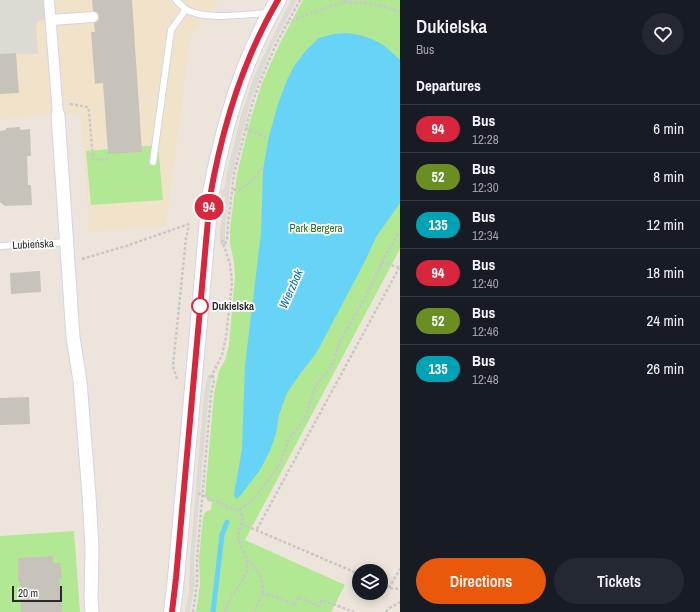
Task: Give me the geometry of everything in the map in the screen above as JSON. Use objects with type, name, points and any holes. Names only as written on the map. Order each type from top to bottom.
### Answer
[{"type":"street","points":[[49,0],[73,337],[80,381],[88,488],[92,548],[92,612]]},
{"type":"street","points":[[172,612],[210,197],[218,156],[239,84],[250,55],[274,6]]},
{"type":"street","points":[[51,20],[94,17]]},
{"type":"lane","points":[[176,0],[186,9],[206,15],[219,16],[274,6]]},
{"type":"lane","points":[[153,162],[171,30],[186,9]]},
{"type":"lane","name":"Lubieńska","points":[[0,246],[67,242]]},
{"type":"path","points":[[225,244],[228,239],[230,201],[233,190],[234,174],[245,128],[260,82],[276,44],[300,0]]},
{"type":"path","points":[[287,23],[349,0]]},
{"type":"path","points":[[344,2],[361,2],[380,5],[400,12]]},
{"type":"path","points":[[57,102],[88,107],[93,160],[108,159]]},
{"type":"path","points":[[245,128],[268,138]]},
{"type":"path","points":[[233,190],[242,188],[253,179],[264,166]]},
{"type":"path","points":[[68,261],[88,259],[185,226]]},
{"type":"path","points":[[197,493],[235,510],[239,510],[253,500],[280,464],[289,438],[306,415],[316,385],[332,366],[340,341],[366,296],[392,243],[400,231]]},
{"type":"path","points":[[193,612],[197,584],[197,559],[211,394],[214,380],[212,375],[222,355],[225,343],[232,284],[230,264],[225,244],[222,239]]},
{"type":"path","points":[[257,529],[400,268],[382,262]]},
{"type":"path","points":[[239,510],[242,517],[242,524],[238,539],[247,559],[254,566],[259,575],[262,584],[262,593],[253,612]]},
{"type":"path","points":[[242,524],[257,529],[352,571]]},
{"type":"path","points":[[225,612],[229,601],[247,571],[247,559]]},
{"type":"path","points":[[400,569],[389,588],[400,589]]},
{"type":"path","points":[[262,593],[279,598],[294,605],[298,597],[319,606],[322,600],[354,612]]},
{"type":"path","points":[[386,612],[388,609],[400,602]]},
{"type":"shaded area","points":[[0,0],[219,0],[190,38],[166,226],[89,232],[81,113],[0,119]]},
{"type":"shaded area","points":[[0,0],[43,0],[45,20],[39,21],[36,25],[38,54],[0,54]]},
{"type":"shaded area","points":[[291,0],[297,0],[274,43],[251,100],[231,180],[225,228],[225,244],[220,245],[220,228],[225,197],[221,195],[221,191],[225,187],[227,172],[240,119],[253,79]]},
{"type":"shaded area","points":[[208,374],[212,375],[194,559],[195,584],[190,612],[185,612],[189,592],[190,558],[204,393]]},
{"type":"green space","name":"Park Bergera","points":[[303,0],[400,0],[400,249],[245,540],[345,585],[331,612],[196,612],[200,584],[199,559],[203,517],[205,512],[211,510],[212,502],[208,501],[205,496],[214,394],[219,371],[225,360],[229,345],[235,276],[230,244],[230,229],[237,174],[250,121],[262,83],[279,45]]},
{"type":"green space","points":[[158,145],[163,200],[91,205],[86,151]]},
{"type":"green space","points":[[74,531],[80,612],[0,612],[0,536]]},
{"type":"water","points":[[346,33],[363,36],[378,42],[390,50],[400,60],[400,203],[376,237],[317,352],[287,393],[279,415],[276,434],[269,453],[260,470],[236,499],[234,494],[242,449],[245,365],[261,233],[263,170],[269,136],[278,104],[294,66],[307,49],[319,38],[334,34]]},
{"type":"building","points":[[92,0],[132,0],[142,152],[108,154],[103,83],[95,84],[91,32],[95,32],[94,23],[99,20],[99,17],[98,13],[93,11]]},
{"type":"building","points":[[16,53],[19,93],[0,94],[0,54]]},
{"type":"building","points":[[20,127],[20,130],[30,129],[31,156],[27,156],[28,185],[31,185],[32,205],[5,206],[0,202],[0,131],[6,130],[6,128]]},
{"type":"building","points":[[40,271],[41,292],[11,294],[10,273]]},
{"type":"building","points":[[29,397],[30,424],[0,425],[0,398]]},
{"type":"building","points":[[53,556],[53,563],[60,563],[62,578],[59,579],[62,612],[21,612],[20,582],[18,582],[18,558]]},
{"type":"waterway","name":"Wierzbak","points":[[213,612],[222,535],[227,522]]},
{"type":"bus line","name":"94","points":[[172,612],[210,197],[228,117],[239,84],[250,55],[270,13],[278,0]]},
{"type":"place","name":"Dukielska","points":[[200,306]]}]
